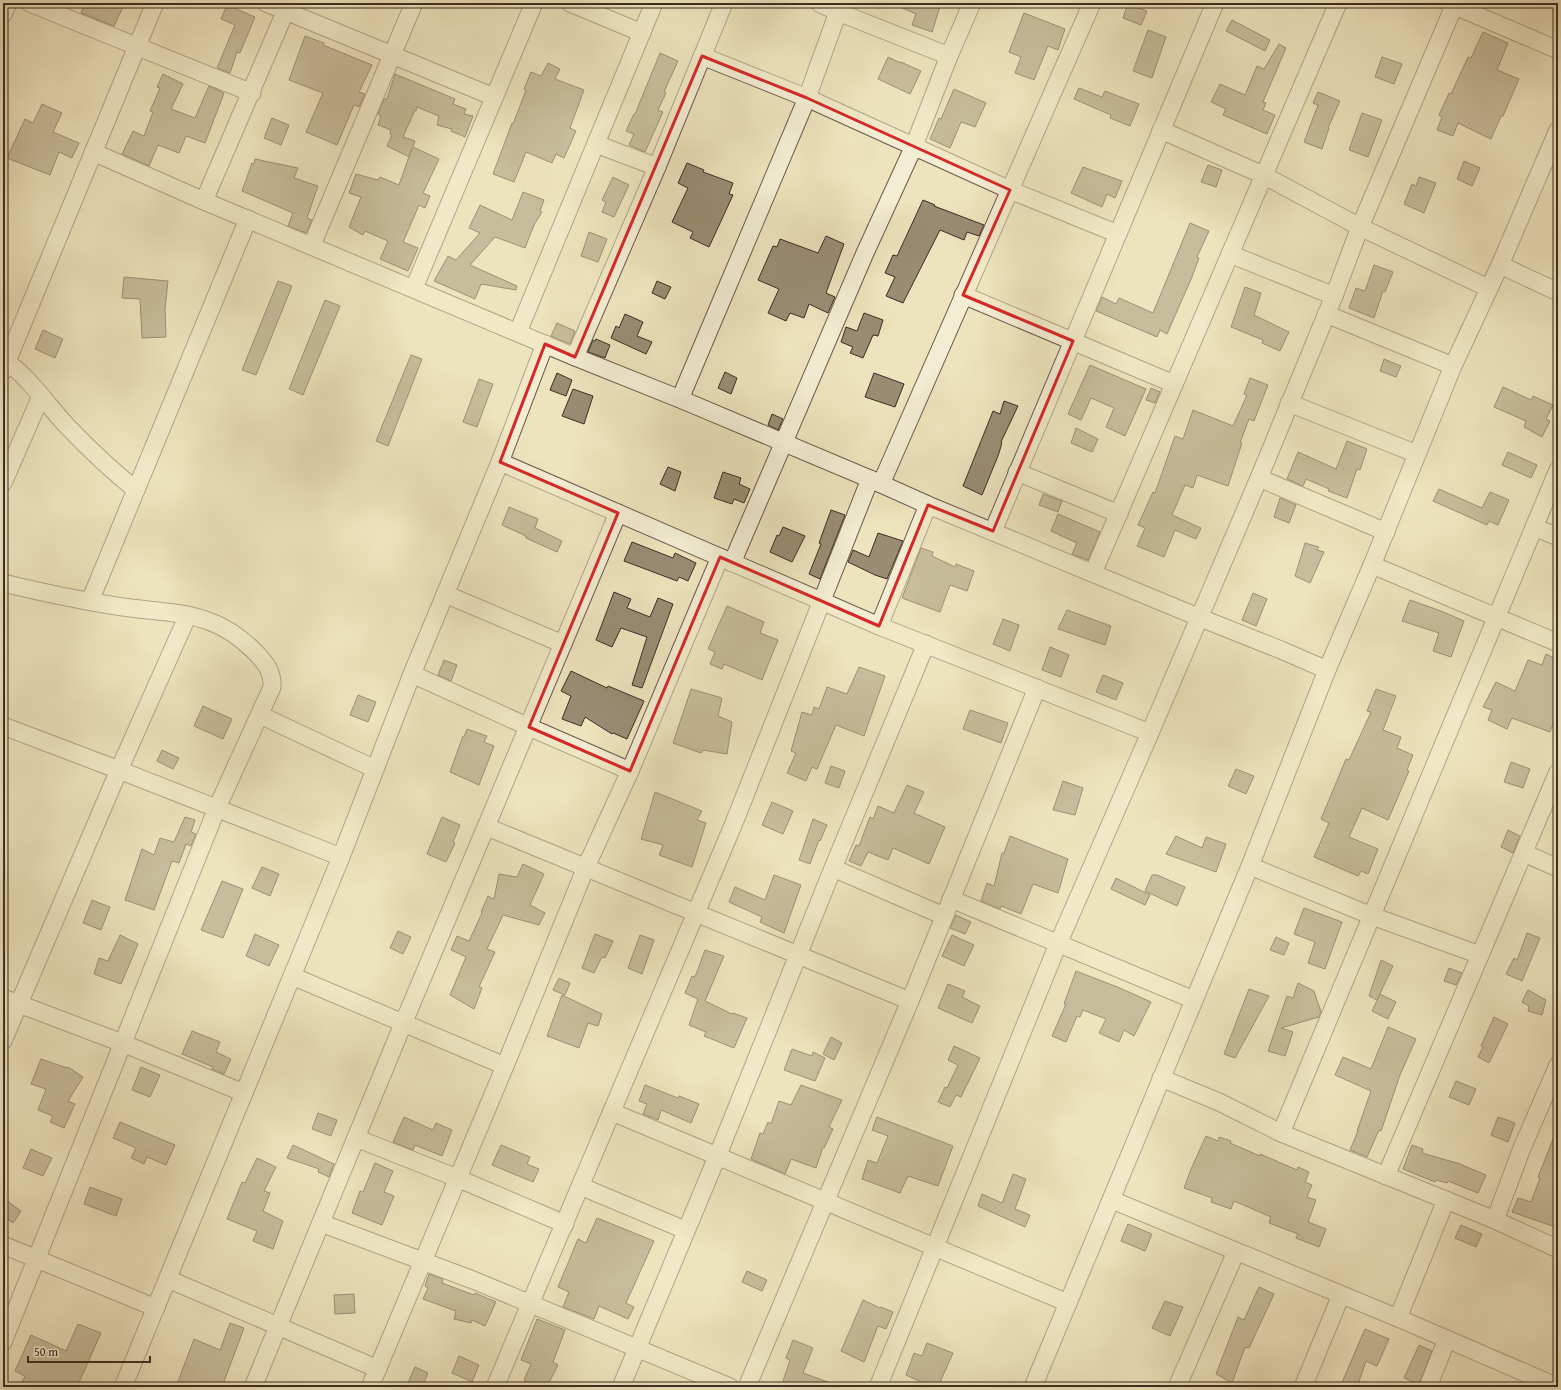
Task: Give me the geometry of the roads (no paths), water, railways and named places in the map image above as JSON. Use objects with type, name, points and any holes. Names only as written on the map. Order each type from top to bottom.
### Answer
[{"type":"street","points":[[3,14],[8,3]]},
{"type":"street","points":[[30,3],[252,93]]},
{"type":"street","points":[[136,490],[111,470],[89,449],[41,396],[4,364],[155,3]]},
{"type":"street","points":[[266,3],[288,7],[392,55],[494,97]]},
{"type":"street","points":[[312,245],[414,3]]},
{"type":"street","points":[[414,288],[534,3]]},
{"type":"street","points":[[570,3],[642,33]]},
{"type":"street","points":[[518,332],[654,3]]},
{"type":"street","points":[[575,357],[657,167],[724,3]]},
{"type":"street","points":[[819,3],[839,8],[949,56]]},
{"type":"street","points":[[370,1387],[505,1066],[586,867],[726,560],[784,443],[865,253],[914,146],[949,56],[972,3]]},
{"type":"street","points":[[496,1387],[695,912],[734,823],[823,601],[876,481],[963,295],[1092,3]]},
{"type":"street","points":[[993,531],[1215,3]]},
{"type":"street","points":[[1093,573],[1338,3]]},
{"type":"street","points":[[878,1387],[1058,944],[1150,732],[1334,296],[1360,227],[1451,4],[1558,50]]},
{"type":"street","points":[[204,201],[288,7]]},
{"type":"street","points":[[680,399],[807,98],[839,8]]},
{"type":"street","points":[[702,56],[807,98],[1010,190],[1118,234]]},
{"type":"street","points":[[1161,130],[1264,175],[1360,227],[1488,288]]},
{"type":"street","points":[[1033,1387],[1250,866],[1327,670],[1386,532],[1453,366],[1500,265],[1558,130]]},
{"type":"street","points":[[596,144],[657,167]]},
{"type":"street","points":[[93,152],[204,201],[312,245],[575,357],[680,399],[876,481],[928,505],[1327,670]]},
{"type":"street","points":[[90,601],[248,219]]},
{"type":"street","points":[[1230,254],[1334,296]]},
{"type":"street","points":[[1500,265],[1558,292]]},
{"type":"street","points":[[963,295],[1174,384]]},
{"type":"street","points":[[1326,314],[1453,366]]},
{"type":"street","points":[[123,1387],[341,857],[412,674],[500,462],[545,344]]},
{"type":"street","points":[[3,483],[41,396]]},
{"type":"street","points":[[1289,403],[1417,454]]},
{"type":"street","points":[[500,462],[879,626],[1150,732]]},
{"type":"street","points":[[1017,472],[1119,514]]},
{"type":"street","points":[[1281,1133],[1496,616],[1557,476]]},
{"type":"street","points":[[1258,478],[1386,532]]},
{"type":"street","points":[[879,626],[928,505]]},
{"type":"street","points":[[253,1387],[403,1024],[618,513]]},
{"type":"street","points":[[1534,528],[1558,537]]},
{"type":"street","points":[[1372,565],[1558,643]]},
{"type":"street","points":[[3,583],[48,594],[116,606],[188,615],[218,624],[242,639],[266,663],[273,680],[272,687],[260,715],[217,808],[3,1342]]},
{"type":"street","points":[[445,594],[563,644]]},
{"type":"street","points":[[3,1041],[119,770],[188,615]]},
{"type":"street","points":[[621,1387],[685,1230],[717,1157],[833,868],[926,644]]},
{"type":"street","points":[[412,674],[528,727],[630,771]]},
{"type":"street","points":[[747,1387],[910,1001],[1037,688]]},
{"type":"street","points":[[260,715],[375,770]]},
{"type":"street","points":[[4,730],[119,770],[341,857]]},
{"type":"street","points":[[1386,1176],[1558,772]]},
{"type":"street","points":[[487,827],[910,1001]]},
{"type":"street","points":[[1524,853],[1558,868]]},
{"type":"street","points":[[1250,866],[1372,916],[1480,955]]},
{"type":"street","points":[[833,868],[944,916]]},
{"type":"street","points":[[951,900],[1194,1000]]},
{"type":"street","points":[[292,976],[505,1066]]},
{"type":"street","points":[[3,998],[122,1043],[244,1093]]},
{"type":"street","points":[[1495,1220],[1522,1148],[1558,1065]]},
{"type":"street","points":[[1161,1078],[1219,1102],[1281,1133],[1495,1220],[1558,1249]]},
{"type":"street","points":[[612,1112],[1068,1303]]},
{"type":"street","points":[[356,1138],[457,1178],[565,1224]]},
{"type":"street","points":[[580,1186],[685,1230]]},
{"type":"street","points":[[1112,1200],[1448,1339],[1554,1386]]},
{"type":"street","points":[[1398,1318],[1446,1200]]},
{"type":"street","points":[[321,1223],[423,1261],[531,1304],[730,1387]]},
{"type":"street","points":[[3,1245],[156,1308]]},
{"type":"street","points":[[1177,1387],[1236,1252]]},
{"type":"street","points":[[168,1279],[378,1369]]},
{"type":"street","points":[[1303,1387],[1341,1295]]},
{"type":"street","points":[[1428,1387],[1448,1339]]}]
